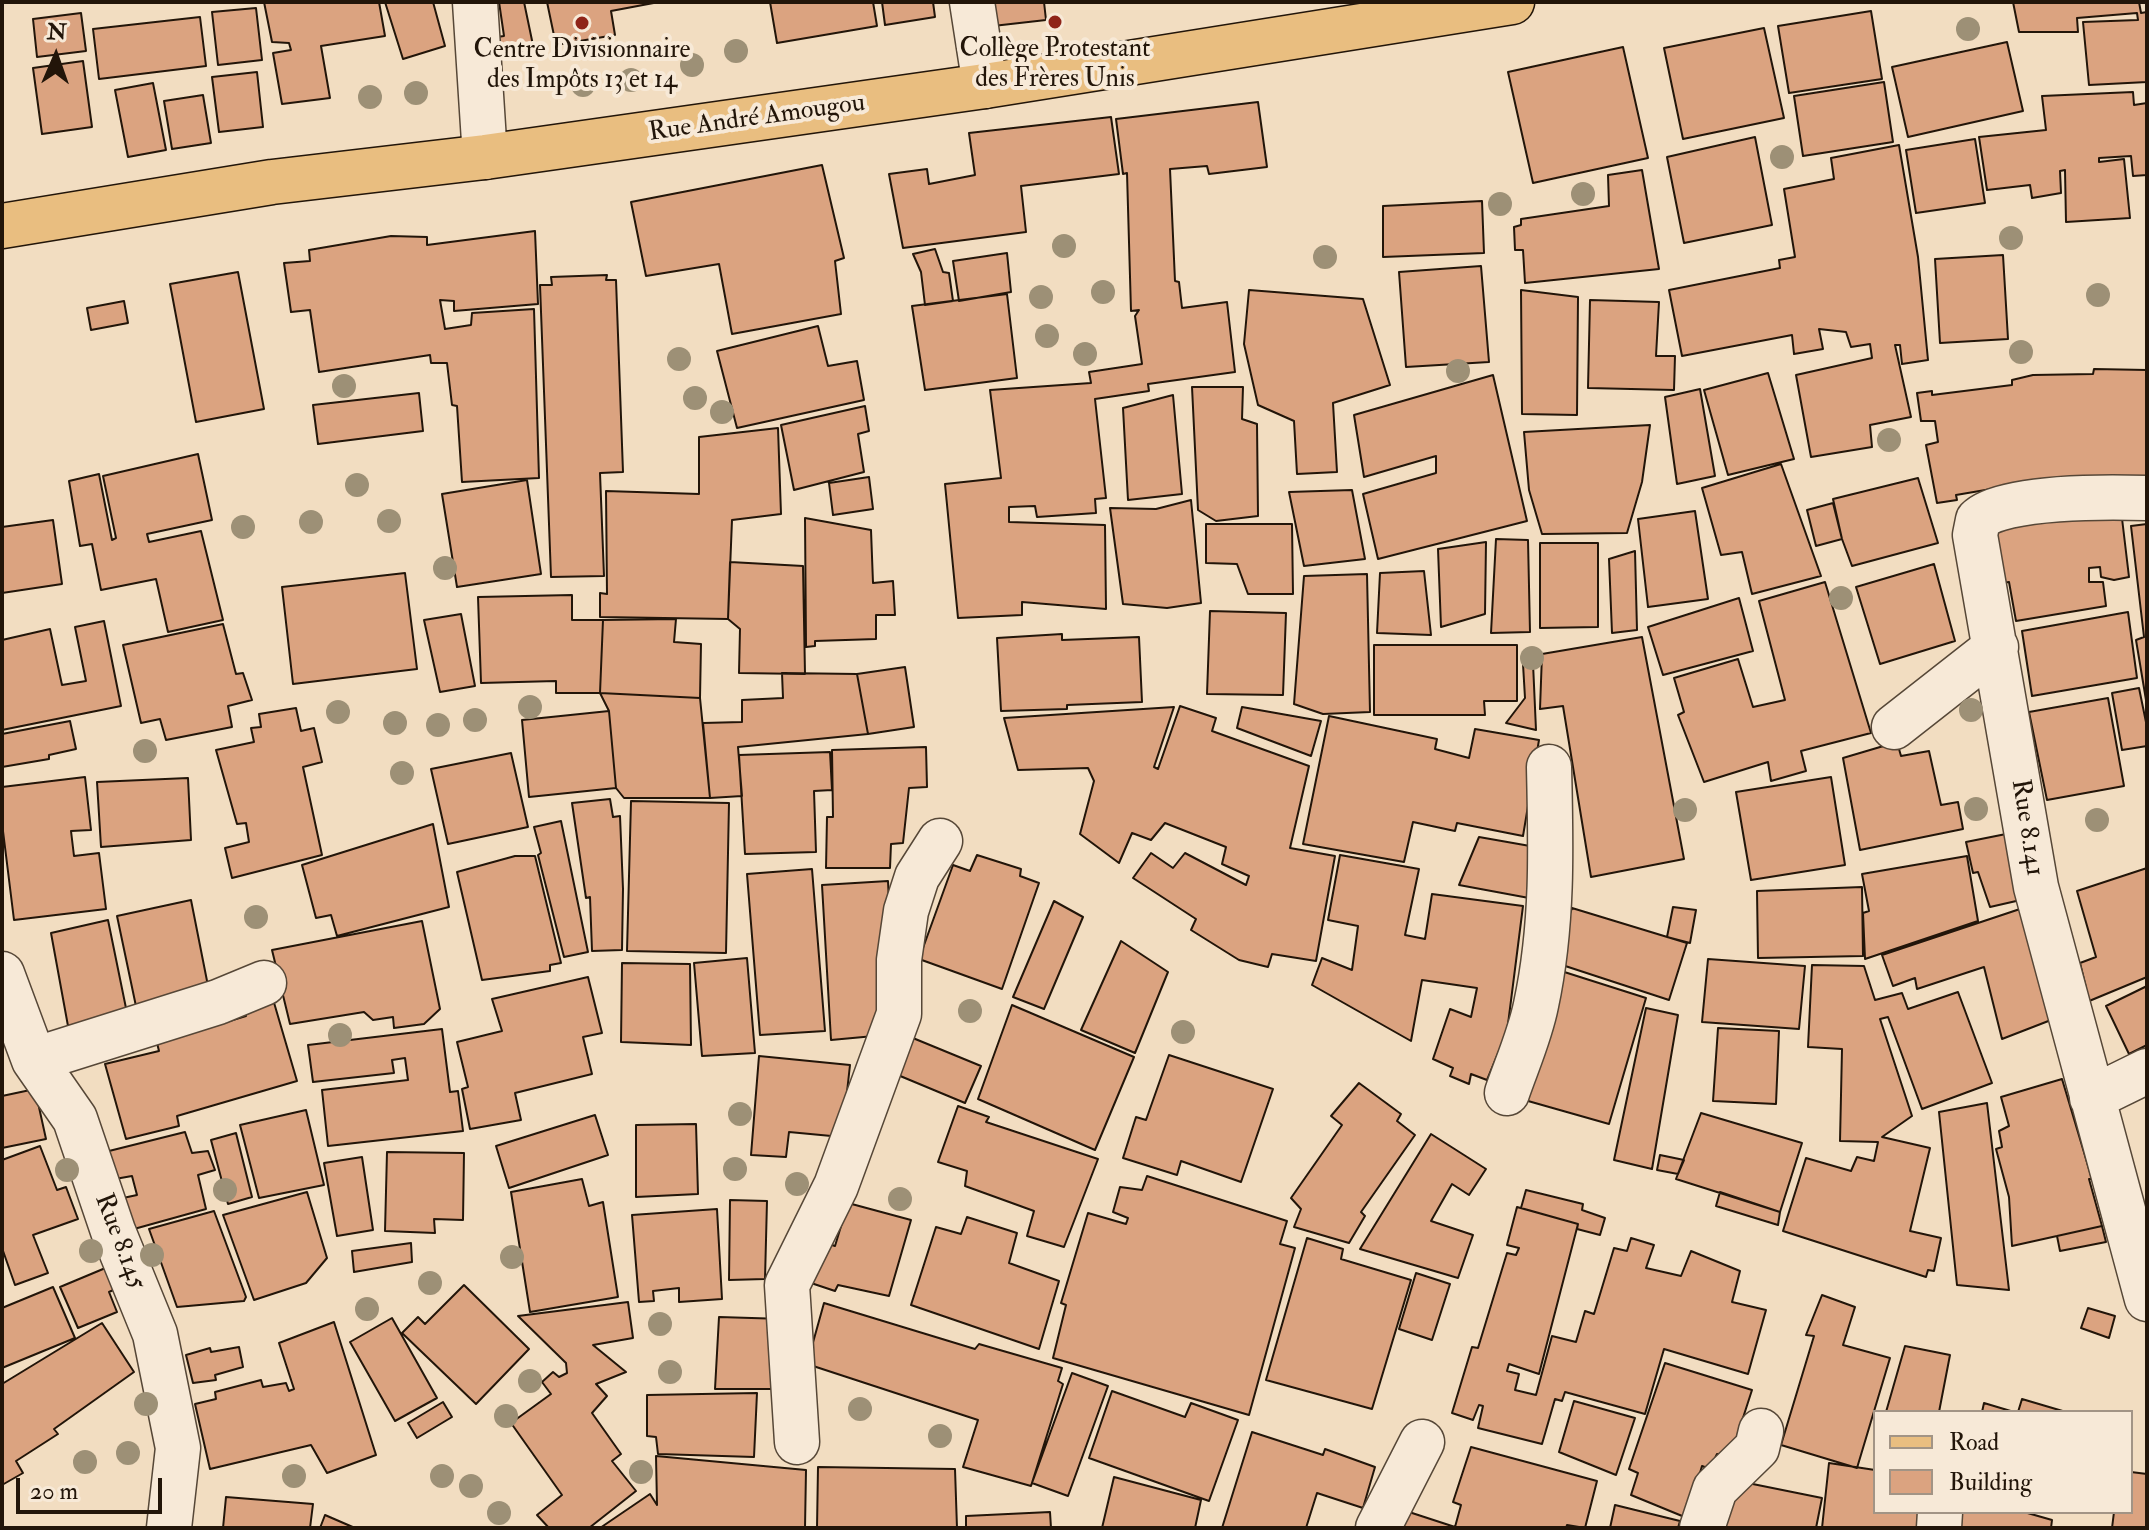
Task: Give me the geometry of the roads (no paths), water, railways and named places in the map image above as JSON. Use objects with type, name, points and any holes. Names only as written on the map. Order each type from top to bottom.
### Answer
[{"type":"main road","name":"Rue André Amougou","points":[[2,226],[272,182],[485,157],[985,86],[1350,14],[1512,2]]},
{"type":"street","points":[[475,2],[485,157]]},
{"type":"street","points":[[972,2],[985,86]]},
{"type":"street","name":"Rue 8.141","points":[[2147,498],[2096,496],[1993,510],[1978,520],[1975,535],[2036,887],[2147,1299]]},
{"type":"street","points":[[1894,727],[1996,647]]},
{"type":"street","points":[[1507,1093],[1536,1008],[1548,937],[1551,847],[1549,767]]},
{"type":"street","points":[[797,1442],[787,1285],[836,1186],[899,1014],[899,960],[906,911],[917,877],[940,841]]},
{"type":"street","name":"Rue 8.145","points":[[2,974],[34,1060],[75,1119],[113,1231],[155,1334],[178,1448],[169,1528]]},
{"type":"street","points":[[34,1060],[218,1002],[264,983]]},
{"type":"street","points":[[2092,1098],[2147,1071]]},
{"type":"street","points":[[1702,1528],[1715,1489],[1757,1448],[1761,1431]]},
{"type":"street","points":[[1378,1528],[1422,1442]]},
{"type":"place","name":"Collège Protestant des Frères Unis","points":[[1055,22]]},
{"type":"place","name":"Centre Divisionnaire des Impôts 13 et 14","points":[[582,23]]}]
